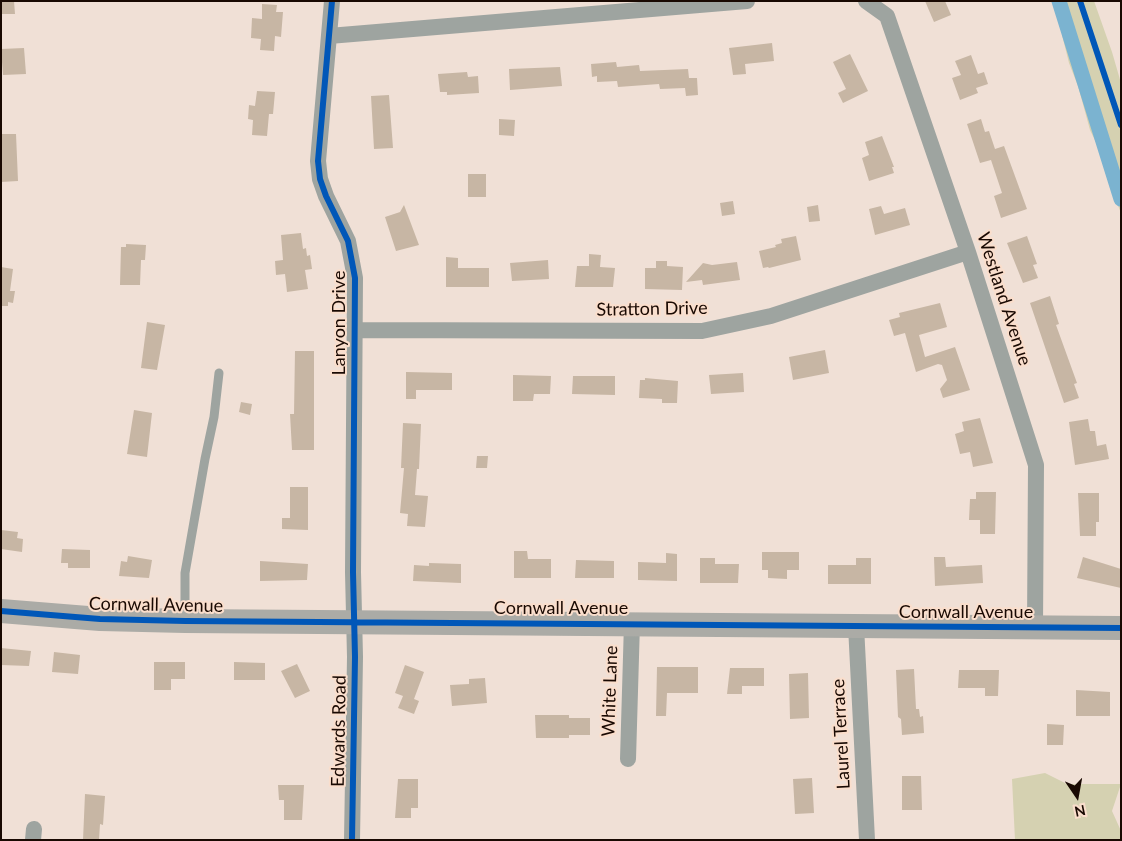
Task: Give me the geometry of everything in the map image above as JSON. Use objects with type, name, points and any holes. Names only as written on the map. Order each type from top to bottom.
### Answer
[{"type":"street","name":"Lanyon Drive","points":[[332,1],[318,161],[320,179],[326,196],[348,241],[354,258],[354,622]]},
{"type":"street","points":[[329,36],[747,1]]},
{"type":"street","name":"Westland Avenue","points":[[866,1],[887,16],[968,252],[1036,465],[1035,627]]},
{"type":"street","name":"Stratton Drive","points":[[355,330],[702,331],[771,316],[968,252]]},
{"type":"street","name":"Cornwall Avenue","points":[[1,611],[100,619],[185,621],[1121,628]]},
{"type":"street","name":"Edwards Road","points":[[352,840],[355,693],[354,622]]},
{"type":"street","name":"White Lane","points":[[628,759],[632,623]]},
{"type":"street","name":"Laurel Terrace","points":[[856,626],[867,840]]},
{"type":"lane","points":[[185,621],[185,573],[214,417],[219,373]]},
{"type":"shaded area","points":[[1054,1],[1094,1],[1112,52],[1121,83],[1121,213],[1108,181],[1103,157],[1090,130],[1078,86],[1069,63],[1062,35],[1062,23]]},
{"type":"shaded area","points":[[1045,773],[1067,784],[1121,784],[1112,811],[1121,831],[1121,840],[1015,840],[1012,779]]},
{"type":"building","points":[[1,1],[14,1],[15,14],[1,14]]},
{"type":"building","points":[[925,1],[945,1],[951,15],[934,22]]},
{"type":"building","points":[[262,4],[277,5],[276,12],[283,12],[281,37],[275,36],[274,51],[260,50],[261,39],[251,38],[252,18],[262,19]]},
{"type":"building","points":[[772,43],[774,61],[745,64],[746,74],[733,75],[729,48]]},
{"type":"building","points":[[24,48],[26,74],[3,75],[1,49]]},
{"type":"building","points":[[850,54],[868,91],[843,103],[838,93],[846,89],[833,62]]},
{"type":"building","points":[[971,55],[978,74],[984,72],[988,84],[976,88],[978,93],[960,100],[952,78],[961,75],[955,61]]},
{"type":"building","points":[[616,62],[617,67],[639,65],[640,71],[688,69],[689,78],[697,78],[698,95],[686,96],[685,88],[660,89],[659,84],[618,87],[617,81],[597,82],[597,76],[592,77],[591,64]]},
{"type":"building","points":[[560,67],[562,86],[510,90],[509,69]]},
{"type":"building","points":[[467,72],[468,77],[478,76],[479,93],[447,95],[447,92],[440,92],[438,74]]},
{"type":"building","points":[[257,91],[275,92],[273,114],[269,114],[267,136],[252,135],[253,120],[248,119],[249,105],[255,106]]},
{"type":"building","points":[[389,95],[393,148],[374,149],[371,96]]},
{"type":"building","points":[[499,119],[515,120],[514,136],[499,135]]},
{"type":"building","points":[[981,119],[985,132],[989,131],[995,149],[1004,146],[1027,209],[1001,218],[994,196],[1002,193],[991,160],[980,163],[967,124]]},
{"type":"building","points":[[1,134],[16,134],[18,181],[1,182]]},
{"type":"building","points":[[882,136],[894,167],[892,167],[894,173],[869,181],[862,158],[869,155],[865,142]]},
{"type":"building","points":[[468,174],[486,174],[486,197],[468,197]]},
{"type":"building","points":[[733,201],[735,214],[722,216],[720,203]]},
{"type":"building","points":[[404,205],[419,245],[396,251],[385,217],[400,212]]},
{"type":"building","points":[[818,205],[820,221],[809,222],[807,207]]},
{"type":"building","points":[[881,206],[884,214],[905,208],[910,225],[875,235],[869,209]]},
{"type":"building","points":[[301,233],[303,249],[306,248],[307,256],[310,255],[312,269],[305,270],[308,289],[287,292],[285,274],[276,275],[275,261],[283,260],[281,235]]},
{"type":"building","points":[[796,236],[801,260],[763,268],[759,251],[776,247],[775,245],[782,243],[781,239]]},
{"type":"building","points":[[1027,236],[1037,264],[1033,265],[1038,278],[1023,283],[1007,243]]},
{"type":"building","points":[[126,244],[146,245],[145,260],[141,260],[140,285],[120,285],[121,247],[126,247]]},
{"type":"building","points":[[589,254],[601,255],[600,267],[615,268],[613,287],[575,287],[577,266],[589,266]]},
{"type":"building","points":[[446,257],[458,258],[458,268],[489,268],[489,287],[446,287]]},
{"type":"building","points":[[548,260],[549,279],[512,281],[510,263]]},
{"type":"building","points":[[656,261],[667,261],[667,266],[683,267],[682,290],[645,289],[645,268],[656,268]]},
{"type":"building","points":[[737,262],[740,280],[703,285],[702,280],[686,282],[703,263],[712,265]]},
{"type":"building","points":[[1,267],[13,269],[10,291],[15,291],[13,303],[8,302],[8,306],[1,306]]},
{"type":"building","points":[[1050,296],[1059,324],[1056,325],[1077,383],[1074,384],[1079,398],[1064,403],[1030,303]]},
{"type":"building","points":[[940,303],[947,327],[919,335],[925,357],[955,347],[970,390],[943,398],[940,389],[947,380],[942,365],[938,364],[916,372],[905,333],[894,336],[889,320],[900,317],[899,313]]},
{"type":"building","points":[[147,322],[165,325],[157,370],[141,368]]},
{"type":"building","points":[[825,350],[829,373],[793,380],[789,357]]},
{"type":"building","points":[[295,351],[314,351],[314,450],[292,450],[290,414],[294,414]]},
{"type":"building","points":[[406,372],[452,373],[452,390],[416,390],[416,399],[406,399]]},
{"type":"building","points":[[743,373],[744,392],[711,394],[709,375]]},
{"type":"building","points":[[513,375],[551,376],[550,394],[534,394],[533,401],[513,401]]},
{"type":"building","points":[[573,376],[615,376],[615,395],[572,394]]},
{"type":"building","points":[[645,378],[678,381],[677,403],[662,403],[662,399],[639,398],[640,380],[645,380]]},
{"type":"building","points":[[241,402],[252,404],[250,415],[239,412]]},
{"type":"building","points":[[134,410],[152,413],[147,457],[127,454]]},
{"type":"building","points":[[980,418],[993,463],[973,467],[970,452],[960,454],[955,434],[964,431],[962,422]]},
{"type":"building","points":[[1088,419],[1090,431],[1095,431],[1097,446],[1106,444],[1109,459],[1075,465],[1069,422]]},
{"type":"building","points":[[403,423],[421,424],[419,469],[417,469],[415,495],[428,496],[425,527],[407,526],[408,514],[400,513],[404,468],[401,468]]},
{"type":"building","points":[[477,456],[488,456],[487,468],[476,468]]},
{"type":"building","points":[[290,487],[308,487],[308,530],[282,529],[282,518],[290,518]]},
{"type":"building","points":[[976,492],[996,492],[995,534],[980,534],[980,520],[969,520],[970,499],[976,499]]},
{"type":"building","points":[[1078,493],[1099,493],[1099,522],[1096,522],[1096,536],[1080,536]]},
{"type":"building","points":[[1,530],[18,532],[17,538],[23,539],[22,552],[1,549]]},
{"type":"building","points":[[62,549],[90,550],[90,568],[68,568],[68,563],[61,563]]},
{"type":"building","points":[[514,551],[527,551],[528,559],[551,559],[551,578],[514,578]]},
{"type":"building","points":[[762,552],[799,552],[799,570],[787,570],[787,579],[768,578],[768,570],[762,570]]},
{"type":"building","points":[[666,553],[677,554],[677,581],[638,580],[638,562],[666,563]]},
{"type":"building","points":[[128,556],[152,560],[149,578],[119,576],[121,561],[127,562]]},
{"type":"building","points":[[934,557],[945,557],[946,567],[982,565],[983,583],[935,586]]},
{"type":"building","points":[[1083,557],[1121,569],[1121,588],[1077,578]]},
{"type":"building","points":[[700,558],[715,558],[715,564],[739,564],[738,583],[700,583]]},
{"type":"building","points":[[856,558],[871,558],[871,584],[828,584],[828,565],[856,565]]},
{"type":"building","points":[[576,560],[614,561],[614,578],[575,578]]},
{"type":"building","points":[[260,561],[308,564],[307,580],[260,581]]},
{"type":"building","points":[[429,563],[461,564],[461,583],[413,581],[414,565],[429,566]]},
{"type":"building","points":[[1,648],[31,651],[29,666],[1,665]]},
{"type":"building","points":[[54,652],[80,655],[78,674],[52,672]]},
{"type":"building","points":[[154,662],[185,662],[185,679],[171,679],[171,690],[154,690]]},
{"type":"building","points":[[234,662],[265,663],[265,680],[234,680]]},
{"type":"building","points":[[297,664],[310,691],[295,698],[281,671]]},
{"type":"building","points":[[405,665],[424,672],[414,699],[419,701],[414,714],[398,708],[403,696],[395,693]]},
{"type":"building","points":[[657,667],[698,667],[698,693],[667,693],[666,716],[656,716]]},
{"type":"building","points":[[730,668],[764,668],[764,686],[742,686],[742,694],[727,694]]},
{"type":"building","points":[[914,669],[916,709],[919,709],[920,717],[923,716],[924,733],[902,735],[901,719],[898,717],[896,670]]},
{"type":"building","points":[[959,670],[999,670],[998,696],[985,696],[985,688],[958,688]]},
{"type":"building","points":[[808,673],[809,718],[790,719],[789,674]]},
{"type":"building","points":[[485,678],[487,703],[452,706],[450,685],[469,684],[469,679]]},
{"type":"building","points":[[1076,690],[1110,692],[1110,716],[1076,716]]},
{"type":"building","points":[[535,715],[569,715],[569,718],[590,718],[590,735],[569,735],[569,738],[536,738]]},
{"type":"building","points":[[1047,724],[1064,725],[1063,745],[1047,745]]},
{"type":"building","points":[[902,776],[921,776],[922,810],[902,810]]},
{"type":"building","points":[[812,778],[814,813],[795,814],[793,779]]},
{"type":"building","points":[[398,779],[418,779],[418,808],[411,808],[411,818],[395,818]]},
{"type":"building","points":[[278,785],[304,785],[302,820],[284,820],[284,800],[279,800]]},
{"type":"building","points":[[85,794],[105,796],[103,825],[100,824],[99,840],[83,840]]},
{"type":"waterway","points":[[1059,1],[1121,199]]},
{"type":"cycle path","points":[[332,1],[318,161],[320,179],[326,196],[348,241],[355,278],[353,572],[355,657],[352,840]]},
{"type":"cycle path","points":[[1080,1],[1121,125]]},
{"type":"cycle path","points":[[1,611],[100,619],[185,621],[1121,628]]}]
